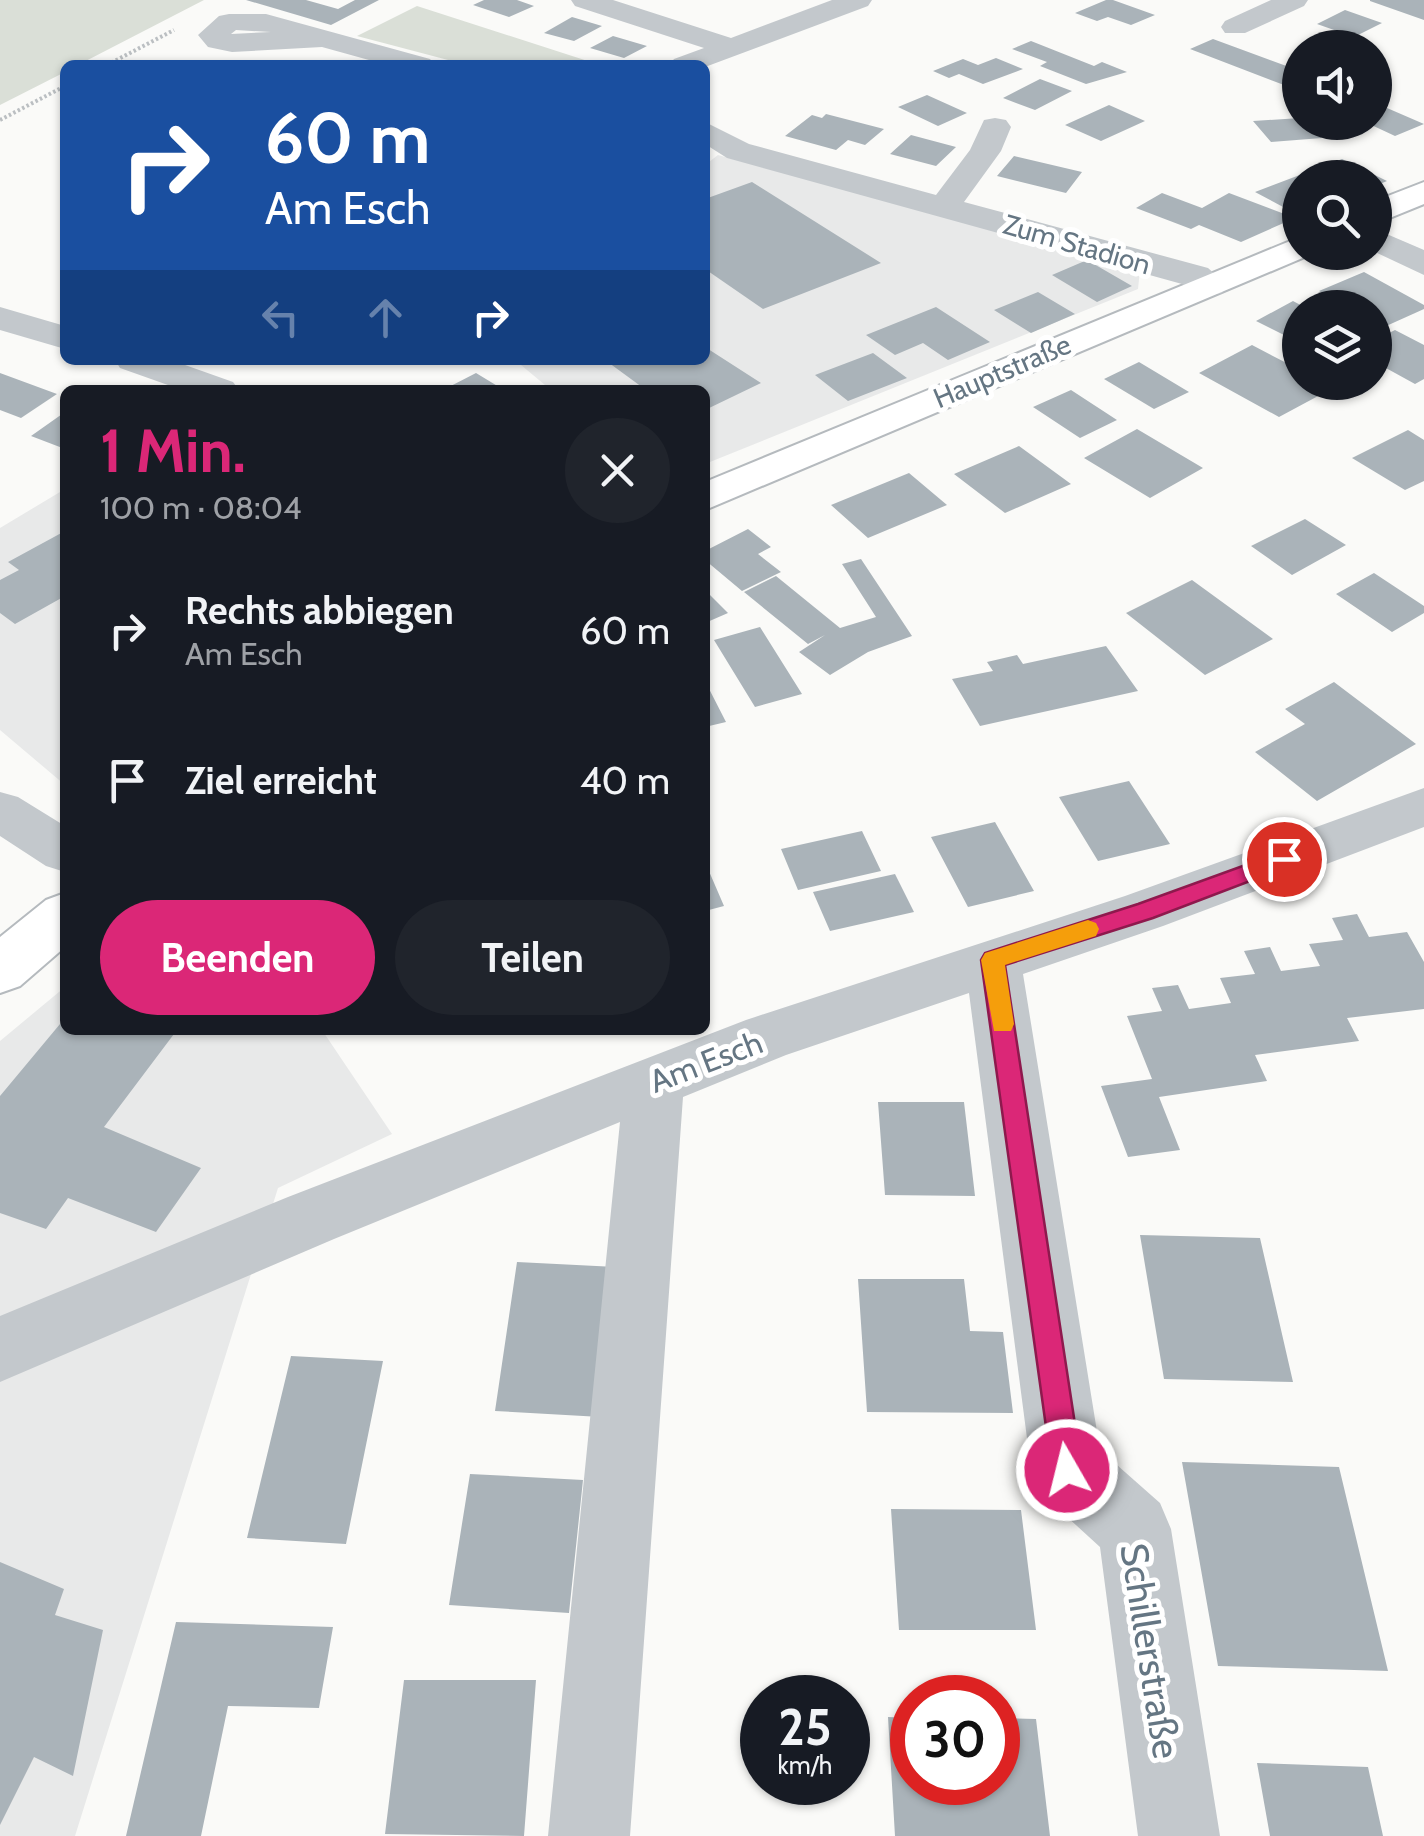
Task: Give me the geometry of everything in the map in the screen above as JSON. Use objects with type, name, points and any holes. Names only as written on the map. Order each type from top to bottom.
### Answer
[{"type":"main road","points":[[1392,206],[1424,192]]},
{"type":"main road","name":"Hauptstraße","points":[[710,496],[1282,254]]},
{"type":"main road","points":[[0,970],[60,918]]},
{"type":"street","points":[[584,0],[730,47]]},
{"type":"street","points":[[697,60],[858,0]]},
{"type":"street","points":[[1235,27],[1294,0]]},
{"type":"street","points":[[324,38],[402,60]]},
{"type":"street","points":[[944,207],[985,150],[995,127]]},
{"type":"street","name":"Zum Stadion","points":[[711,138],[738,150],[1195,276],[1209,284]]},
{"type":"street","points":[[1392,248],[1424,264]]},
{"type":"street","points":[[0,318],[60,336]]},
{"type":"street","points":[[148,365],[204,385]]},
{"type":"street","name":"Am Esch","points":[[0,1349],[311,1218],[766,1038],[1144,911],[1424,807]]},
{"type":"street","points":[[0,811],[60,849]]},
{"type":"street","name":"Schillerstraße","points":[[993,960],[1067,1470],[1134,1529],[1179,1836]]},
{"type":"street","points":[[590,1836],[654,1082]]},
{"type":"path","points":[[0,120],[60,89]]},
{"type":"shaded area","points":[[0,0],[204,0],[88,60],[60,60],[60,75],[0,105]]},
{"type":"shaded area","points":[[417,6],[584,60],[448,60],[357,36]]},
{"type":"shaded area","points":[[718,155],[1140,270],[1138,289],[710,462],[710,385],[545,385],[521,365],[710,365],[710,161]]},
{"type":"shaded area","points":[[60,492],[60,781],[0,730],[0,528]]},
{"type":"shaded area","points":[[60,991],[60,1035],[325,1035],[392,1134],[278,1188],[75,1836],[0,1836],[0,1041]]},
{"type":"building","points":[[246,0],[306,0],[338,9],[355,0],[379,0],[331,25]]},
{"type":"building","points":[[484,0],[517,0],[534,6],[509,17],[473,5]]},
{"type":"building","points":[[1106,0],[1155,15],[1131,25],[1108,17],[1097,21],[1075,13]]},
{"type":"building","points":[[1424,0],[1424,20],[1370,1]]},
{"type":"building","points":[[1345,10],[1382,23],[1368,30],[1334,30],[1317,24]]},
{"type":"building","points":[[572,17],[602,26],[574,41],[544,33]]},
{"type":"building","points":[[613,36],[647,46],[624,58],[590,48]]},
{"type":"building","points":[[1213,39],[1282,64],[1282,84],[1190,49]]},
{"type":"building","points":[[1031,41],[1094,66],[1102,62],[1127,72],[1086,84],[1040,66],[1047,62],[1012,49]]},
{"type":"building","points":[[996,58],[1023,69],[983,84],[959,74],[949,78],[933,71],[963,59],[978,65]]},
{"type":"building","points":[[1040,79],[1072,91],[1035,110],[1003,98]]},
{"type":"building","points":[[927,95],[967,113],[938,126],[898,107]]},
{"type":"building","points":[[1109,105],[1145,121],[1101,141],[1065,125]]},
{"type":"building","points":[[1392,110],[1424,124],[1395,136]]},
{"type":"building","points":[[826,114],[884,129],[865,145],[848,140],[836,150],[785,136],[812,115],[822,118]]},
{"type":"building","points":[[1282,119],[1282,140],[1296,140],[1271,142],[1253,121]]},
{"type":"building","points":[[911,135],[956,147],[936,166],[890,154]]},
{"type":"building","points":[[1014,156],[1082,172],[1066,193],[997,176]]},
{"type":"building","points":[[752,182],[881,263],[763,309],[710,272],[710,197]]},
{"type":"building","points":[[1282,182],[1282,206],[1255,192]]},
{"type":"building","points":[[1162,193],[1202,208],[1229,193],[1282,213],[1282,224],[1241,242],[1199,225],[1191,229],[1136,208]]},
{"type":"building","points":[[1087,260],[1132,286],[1097,302],[1052,275]]},
{"type":"building","points":[[1364,272],[1424,305],[1424,309],[1392,323],[1392,290],[1321,290]]},
{"type":"building","points":[[1038,292],[1075,314],[1031,333],[994,310]]},
{"type":"building","points":[[936,307],[990,342],[948,360],[923,343],[895,355],[866,335]]},
{"type":"building","points":[[1282,307],[1282,334],[1256,321]]},
{"type":"building","points":[[1392,332],[1424,345],[1424,379],[1415,384],[1392,371]]},
{"type":"building","points":[[1252,345],[1282,361],[1282,400],[1311,400],[1279,417],[1199,373]]},
{"type":"building","points":[[710,350],[761,383],[710,408],[710,385],[639,385],[612,365],[710,365]]},
{"type":"building","points":[[873,353],[907,378],[848,401],[815,375]]},
{"type":"building","points":[[1139,362],[1189,392],[1154,409],[1104,379]]},
{"type":"building","points":[[0,373],[57,394],[21,418],[0,410]]},
{"type":"building","points":[[476,373],[496,385],[453,385]]},
{"type":"building","points":[[1071,390],[1117,420],[1080,438],[1033,407]]},
{"type":"building","points":[[60,416],[60,447],[31,436]]},
{"type":"building","points":[[1137,429],[1203,468],[1150,498],[1084,458]]},
{"type":"building","points":[[1408,430],[1424,440],[1424,481],[1405,490],[1352,458]]},
{"type":"building","points":[[1019,446],[1071,484],[1005,513],[954,474]]},
{"type":"building","points":[[909,473],[947,505],[868,538],[831,505]]},
{"type":"building","points":[[1305,519],[1346,545],[1292,575],[1251,546]]},
{"type":"building","points":[[748,529],[771,547],[758,554],[781,572],[742,591],[710,564],[710,548]]},
{"type":"building","points":[[60,534],[60,599],[15,624],[0,613],[0,580],[19,570],[8,562]]},
{"type":"building","points":[[861,559],[912,636],[868,652],[830,675],[799,652],[825,635],[808,644],[744,592],[776,576],[840,628],[876,617],[842,564]]},
{"type":"building","points":[[1374,573],[1424,606],[1424,613],[1392,632],[1336,594]]},
{"type":"building","points":[[1192,580],[1273,639],[1205,675],[1126,613]]},
{"type":"building","points":[[710,595],[728,613],[710,621]]},
{"type":"building","points":[[760,627],[802,694],[755,707],[714,640]]},
{"type":"building","points":[[1106,646],[1138,691],[980,726],[952,679],[993,671],[987,662],[1017,655],[1023,664]]},
{"type":"building","points":[[1334,682],[1416,744],[1317,801],[1255,752],[1305,724],[1285,709]]},
{"type":"building","points":[[710,691],[726,722],[710,726]]},
{"type":"building","points":[[1129,781],[1170,844],[1098,861],[1059,797]]},
{"type":"building","points":[[995,822],[1034,891],[968,907],[931,837]]},
{"type":"building","points":[[862,831],[881,871],[798,890],[781,849]]},
{"type":"building","points":[[710,874],[724,906],[710,910]]},
{"type":"building","points":[[895,874],[914,912],[830,931],[813,892]]},
{"type":"building","points":[[1357,914],[1369,937],[1407,932],[1424,962],[1424,1009],[1347,1018],[1359,1041],[1255,1055],[1267,1081],[1159,1097],[1180,1150],[1128,1157],[1101,1086],[1152,1079],[1127,1016],[1162,1011],[1152,988],[1178,985],[1189,1009],[1231,1003],[1220,978],[1255,974],[1244,951],[1270,947],[1281,971],[1320,966],[1309,944],[1343,940],[1332,918]]},
{"type":"building","points":[[60,1024],[60,1035],[173,1035],[104,1127],[201,1168],[156,1232],[68,1198],[46,1229],[0,1213],[0,1096]]},
{"type":"building","points":[[878,1102],[964,1102],[975,1196],[885,1195]]},
{"type":"building","points":[[1140,1235],[1260,1238],[1293,1382],[1164,1379]]},
{"type":"building","points":[[517,1262],[616,1267],[601,1417],[495,1411]]},
{"type":"building","points":[[858,1279],[964,1279],[970,1331],[1003,1332],[1013,1413],[867,1412]]},
{"type":"building","points":[[291,1356],[383,1361],[346,1544],[247,1538]]},
{"type":"building","points":[[1182,1462],[1339,1467],[1388,1671],[1218,1666]]},
{"type":"building","points":[[470,1474],[583,1480],[569,1613],[449,1605]]},
{"type":"building","points":[[891,1509],[1021,1510],[1036,1630],[899,1630]]},
{"type":"building","points":[[0,1562],[64,1589],[55,1615],[103,1630],[73,1776],[34,1757],[0,1825]]},
{"type":"building","points":[[176,1622],[333,1627],[319,1708],[228,1706],[201,1836],[126,1836]]},
{"type":"building","points":[[404,1680],[536,1680],[524,1836],[385,1834]]},
{"type":"building","points":[[1020,1719],[1036,1719],[1050,1836],[895,1836],[893,1805],[1020,1805]]},
{"type":"building","points":[[1257,1763],[1368,1767],[1383,1836],[1270,1836]]},
{"type":"slow traffic","points":[[1002,1024],[993,960],[1088,929]]},
{"type":"route","points":[[1067,1470],[993,960],[1144,911],[1284,859]]}]
